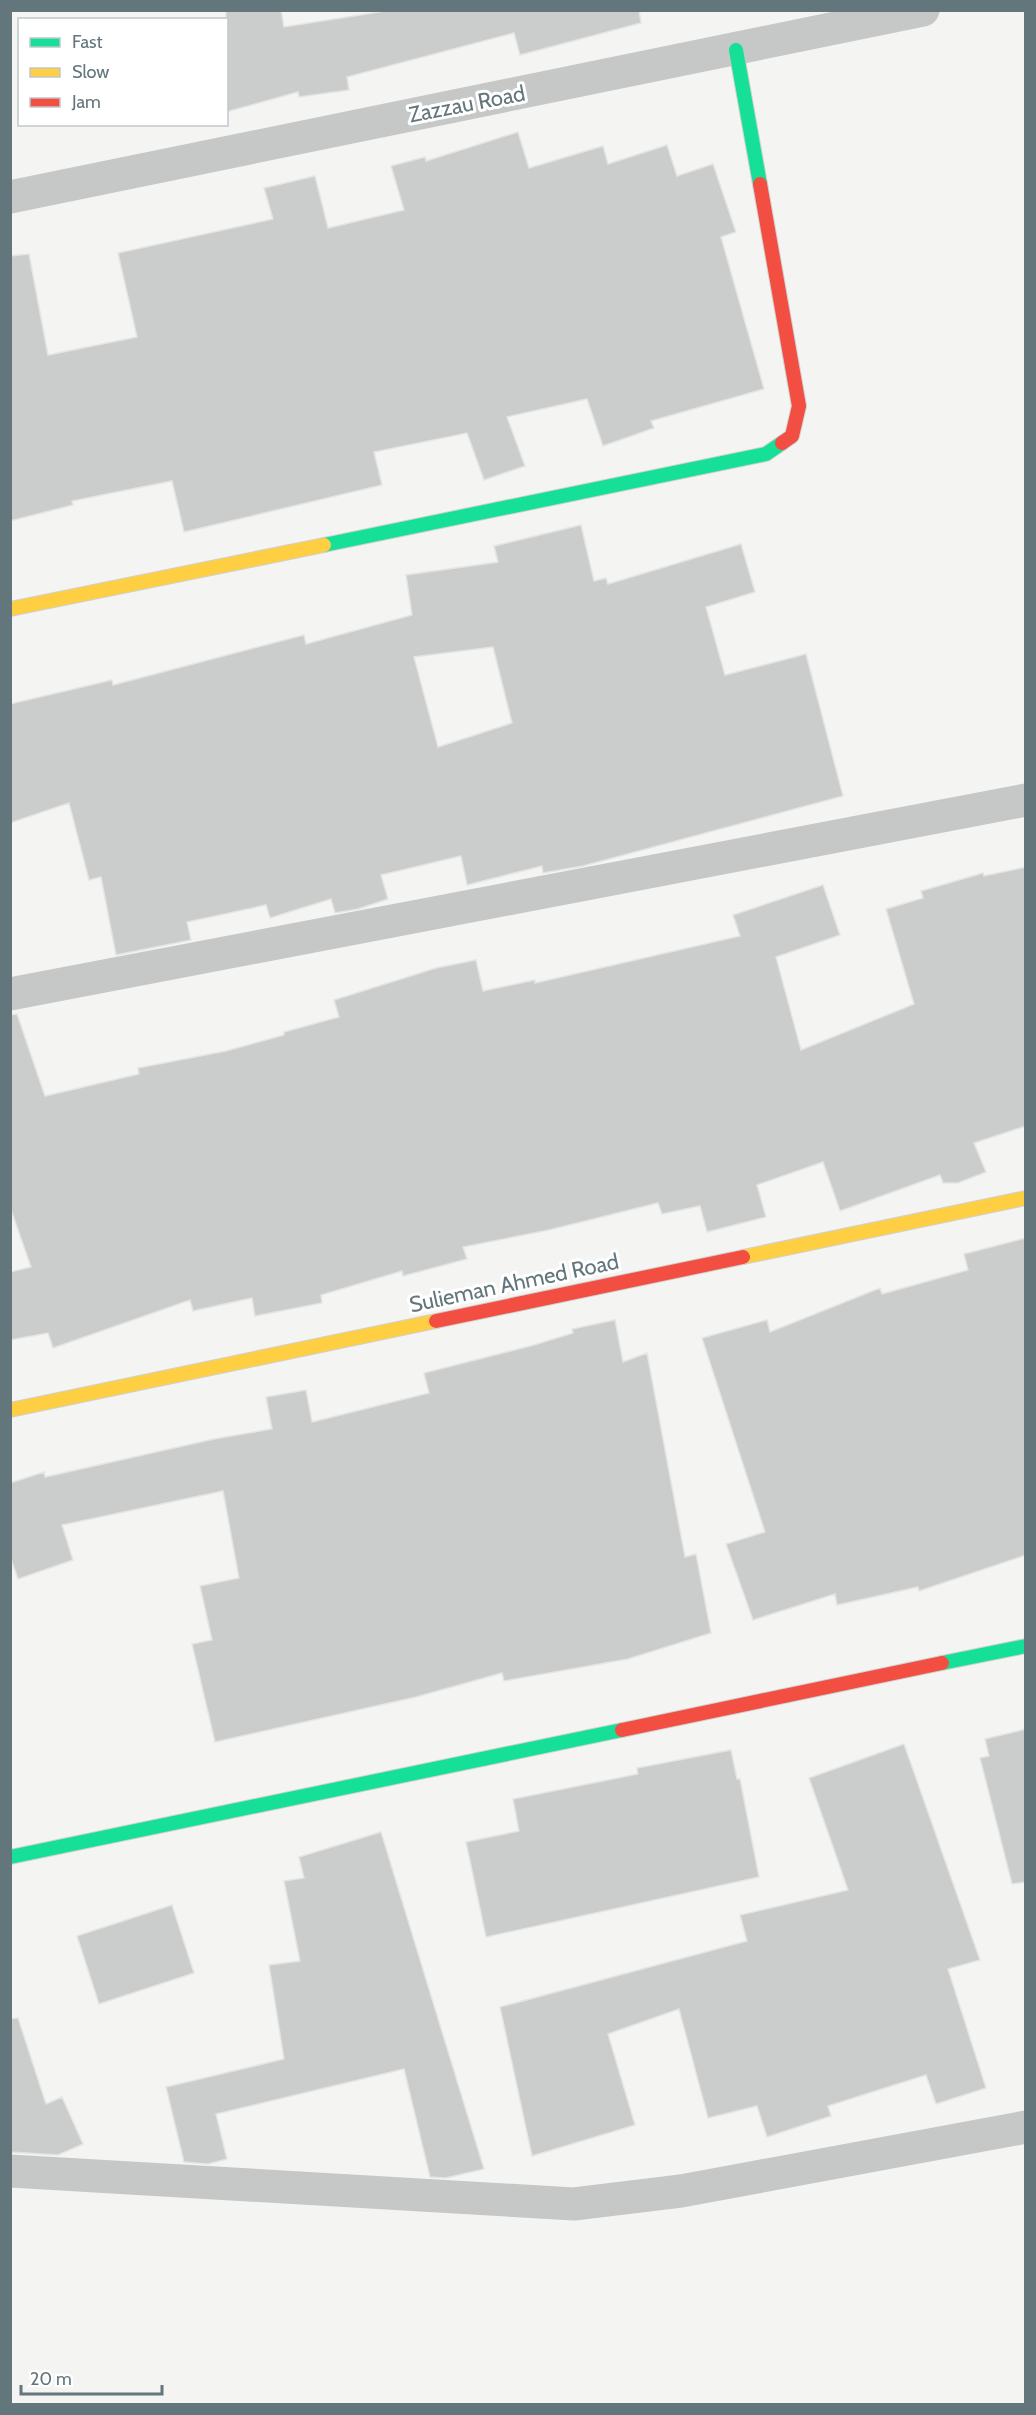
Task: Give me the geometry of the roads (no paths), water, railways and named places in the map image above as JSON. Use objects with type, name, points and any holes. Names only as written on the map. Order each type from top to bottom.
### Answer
[{"type":"street","name":"Zazzau Road","points":[[10,196],[736,50],[923,10]]},
{"type":"street","points":[[10,609],[766,454],[792,436],[799,406],[736,50]]},
{"type":"street","points":[[10,994],[1026,800]]},
{"type":"street","name":"Sulieman Ahmed Road","points":[[10,1410],[1026,1198]]},
{"type":"street","points":[[10,1857],[1026,1646]]},
{"type":"street","points":[[10,2171],[574,2204],[681,2191],[1026,2127]]}]
